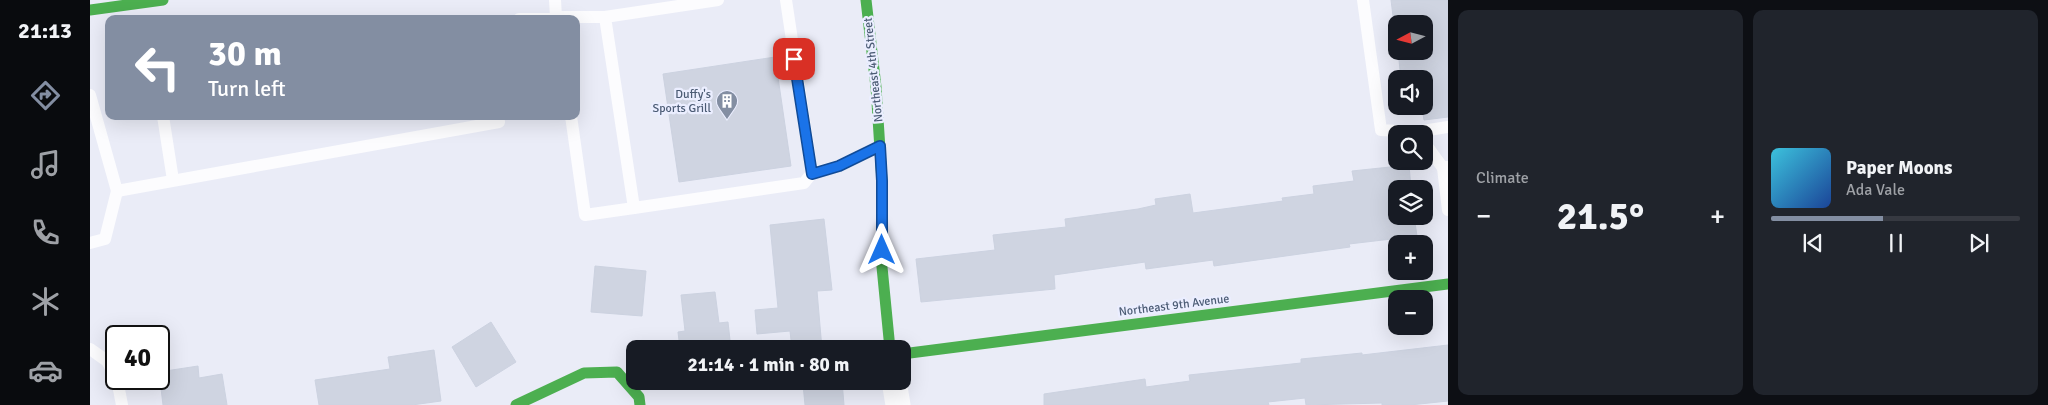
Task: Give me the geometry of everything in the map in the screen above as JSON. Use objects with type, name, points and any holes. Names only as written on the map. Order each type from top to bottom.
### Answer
[{"type":"street","points":[[90,10],[163,0]]},
{"type":"street","name":"Northeast 4th Street","points":[[866,0],[876,87],[882,181],[882,267],[889,340]]},
{"type":"street","name":"Northeast 9th Avenue","points":[[911,353],[1448,284]]},
{"type":"street","points":[[516,405],[584,373],[617,372],[639,397],[640,405]]},
{"type":"street","points":[[896,390],[898,405]]},
{"type":"lane","points":[[555,0],[556,15]]},
{"type":"lane","points":[[580,18],[605,17],[718,0]]},
{"type":"lane","points":[[786,0],[812,174]]},
{"type":"lane","points":[[1363,0],[1380,130],[1388,131]]},
{"type":"lane","points":[[605,17],[634,208]]},
{"type":"lane","points":[[90,95],[117,191],[105,239],[90,243]]},
{"type":"lane","points":[[164,120],[173,180]]},
{"type":"lane","points":[[117,191],[499,122],[499,120]]},
{"type":"lane","points":[[571,120],[585,215],[804,183],[812,174],[839,166],[880,146]]},
{"type":"lane","points":[[1433,130],[1448,127]]},
{"type":"lane","points":[[1433,153],[1445,167],[1448,210]]},
{"type":"lane","points":[[90,349],[105,358]]},
{"type":"lane","points":[[119,390],[122,405]]},
{"type":"building","points":[[1391,0],[1448,0],[1448,117],[1424,120],[1423,115],[1433,115],[1433,70],[1400,70],[1399,60],[1433,60],[1433,15],[1393,15]]},
{"type":"building","name":"Duffy's Sports Grill","points":[[775,57],[791,166],[679,182],[663,74]]},
{"type":"building","points":[[1388,167],[1388,170],[1409,170],[1410,180],[1388,180],[1388,225],[1415,225],[1417,235],[1388,235],[1388,239],[1349,244],[1350,247],[1214,266],[1213,260],[1146,269],[1145,262],[1054,275],[1055,289],[921,302],[916,259],[995,250],[993,235],[1066,227],[1065,219],[1138,209],[1156,205],[1155,199],[1190,194],[1193,213],[1283,201],[1282,198],[1314,194],[1313,186],[1354,181],[1352,171]]},
{"type":"building","points":[[824,219],[832,290],[817,291],[821,340],[791,340],[790,331],[757,334],[755,310],[778,308],[770,225]]},
{"type":"building","points":[[595,266],[646,271],[642,316],[591,312]]},
{"type":"building","points":[[715,292],[719,323],[728,322],[730,340],[679,340],[678,332],[685,331],[681,295]]},
{"type":"building","points":[[491,322],[516,362],[476,387],[452,347]]},
{"type":"building","points":[[1448,345],[1448,401],[1410,405],[1382,405],[1382,403],[1306,405],[1305,398],[1268,402],[1269,405],[1044,405],[1044,394],[1145,379],[1146,387],[1190,381],[1189,375],[1301,363],[1301,359],[1362,353],[1362,355]]},
{"type":"building","points":[[434,350],[441,401],[412,405],[319,405],[315,380],[390,369],[388,357]]},
{"type":"building","points":[[198,366],[199,378],[222,374],[227,405],[163,405],[161,390],[170,390],[170,370]]},
{"type":"building","points":[[804,390],[843,390],[844,405],[805,405]]},
{"type":"traffic: fast","points":[[90,10],[163,0]]},
{"type":"traffic: fast","points":[[866,0],[876,87],[882,181],[882,267],[889,340]]},
{"type":"traffic: fast","points":[[911,353],[1448,284]]},
{"type":"traffic: fast","points":[[516,405],[584,373],[617,372],[639,397],[640,405]]},
{"type":"place","name":"Duffy's Sports Grill","points":[[727,120]]},
{"type":"route","points":[[794,59],[812,174],[839,166],[880,146],[882,250]]}]
